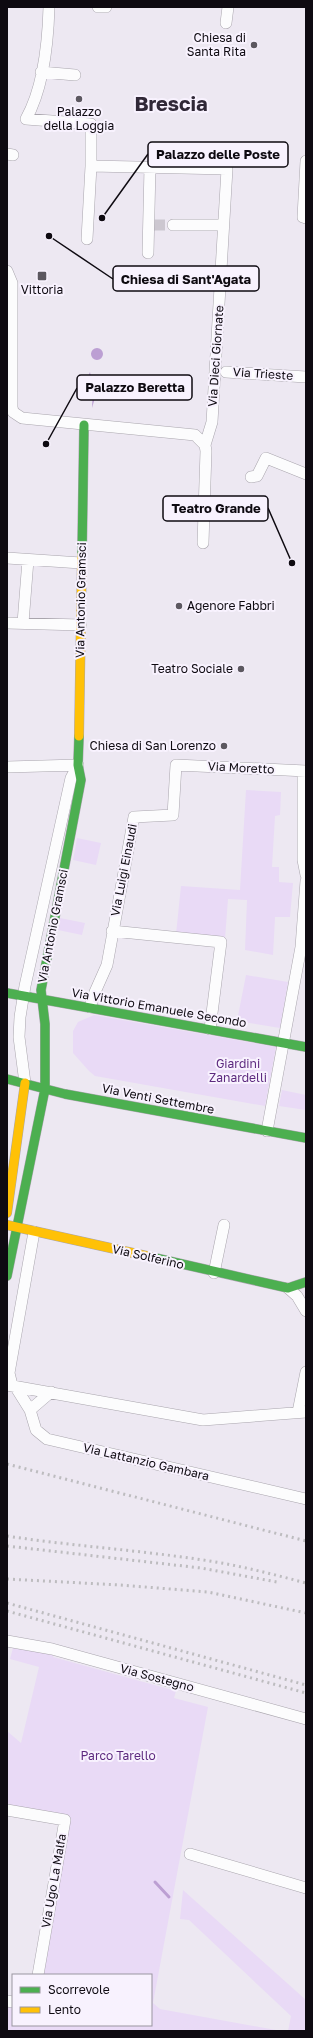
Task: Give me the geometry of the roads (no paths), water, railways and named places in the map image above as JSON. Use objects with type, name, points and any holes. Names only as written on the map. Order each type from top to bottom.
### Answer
[{"type":"street","points":[[49,7],[41,72],[32,108],[26,119],[91,124],[91,166],[87,239]]},
{"type":"street","points":[[226,24],[228,7]]},
{"type":"street","points":[[41,72],[75,75]]},
{"type":"street","points":[[306,161],[302,217],[306,218]]},
{"type":"street","points":[[91,166],[150,167],[151,225],[148,253]]},
{"type":"street","name":"Via Dieci Giornate","points":[[150,167],[227,169],[212,422],[205,445],[206,456],[203,543]]},
{"type":"street","points":[[173,225],[224,225]]},
{"type":"street","points":[[8,273],[12,283],[9,350],[12,407],[18,416],[22,418],[84,425],[195,435],[205,445]]},
{"type":"street","name":"Via Trieste","points":[[226,372],[303,377]]},
{"type":"street","name":"Via Antonio Gramsci","points":[[7,1276],[45,1089],[45,1024],[41,998],[80,780],[78,765],[84,425]]},
{"type":"street","points":[[251,477],[257,476],[266,458],[306,474]]},
{"type":"street","points":[[7,558],[81,563]]},
{"type":"street","points":[[23,623],[28,560]]},
{"type":"street","points":[[7,623],[81,625]]},
{"type":"street","points":[[7,767],[78,765]]},
{"type":"street","name":"Via Antonio Gramsci","points":[[25,1083],[19,1037],[23,996],[71,778],[78,765]]},
{"type":"street","name":"Via Moretto","points":[[176,765],[304,771]]},
{"type":"street","name":"Via Luigi Einaudi","points":[[90,1007],[94,992],[107,965],[134,817],[173,815],[176,765]]},
{"type":"street","points":[[304,771],[303,860],[306,875]]},
{"type":"street","points":[[267,1131],[301,947],[306,881]]},
{"type":"street","points":[[112,931],[221,942],[210,1029]]},
{"type":"street","name":"Via Vittorio Emanuele Secondo","points":[[7,993],[306,1047]]},
{"type":"street","name":"Via Venti Settembre","points":[[7,1080],[25,1083],[65,1094],[306,1138]]},
{"type":"street","points":[[7,1213],[25,1083]]},
{"type":"street","points":[[33,1148],[45,1127],[53,1103],[65,1094]]},
{"type":"street","name":"Via Solferino","points":[[7,1225],[288,1288]]},
{"type":"street","points":[[214,1272],[224,1225]]},
{"type":"street","points":[[34,1232],[8,1373],[11,1385],[30,1410],[51,1392]]},
{"type":"street","points":[[306,1282],[288,1288],[297,1296],[306,1311]]},
{"type":"street","points":[[11,1385],[204,1420],[302,1412],[306,1372]]},
{"type":"street","name":"Via Lattanzio Gambara","points":[[30,1410],[36,1430],[47,1439],[306,1499]]},
{"type":"street","name":"Via Sostegno","points":[[7,1642],[52,1649],[306,1719]]},
{"type":"street","name":"Via Ugo La Malfa","points":[[7,1810],[65,1820],[38,1974]]},
{"type":"street","points":[[190,1854],[306,1888]]},
{"type":"waterway","points":[[155,1882],[169,1897]]},
{"type":"tunnel","points":[[154,225],[173,225]]},
{"type":"railway","points":[[7,1464],[306,1541]]},
{"type":"railway","points":[[7,1536],[56,1543],[154,1553],[216,1562],[306,1583]]},
{"type":"railway","points":[[7,1546],[201,1568],[277,1582]]},
{"type":"railway","points":[[7,1579],[120,1585],[208,1592],[306,1613]]},
{"type":"railway","points":[[7,1603],[306,1685]]},
{"type":"railway","points":[[7,1611],[306,1693]]},
{"type":"place","name":"Chiesa di Santa Rita","points":[[254,45]]},
{"type":"place","name":"Palazzo della Loggia","points":[[79,99]]},
{"type":"place","name":"Palazzo delle Poste","points":[[102,218]]},
{"type":"place","name":"Chiesa di Sant'Agata","points":[[49,236]]},
{"type":"place","name":"Vittoria","points":[[42,276]]},
{"type":"place","name":"Palazzo Beretta","points":[[46,444]]},
{"type":"place","name":"Teatro Grande","points":[[292,563]]},
{"type":"place","name":"Agenore Fabbri","points":[[179,606]]},
{"type":"place","name":"Teatro Sociale","points":[[241,669]]},
{"type":"place","name":"Chiesa di San Lorenzo","points":[[224,746]]},
{"type":"district","name":"Brescia","points":[[171,104]]},
{"type":"park label","name":"Giardini Zanardelli","points":[[238,1071]]},
{"type":"park label","name":"Parco Tarello","points":[[118,1756]]}]
